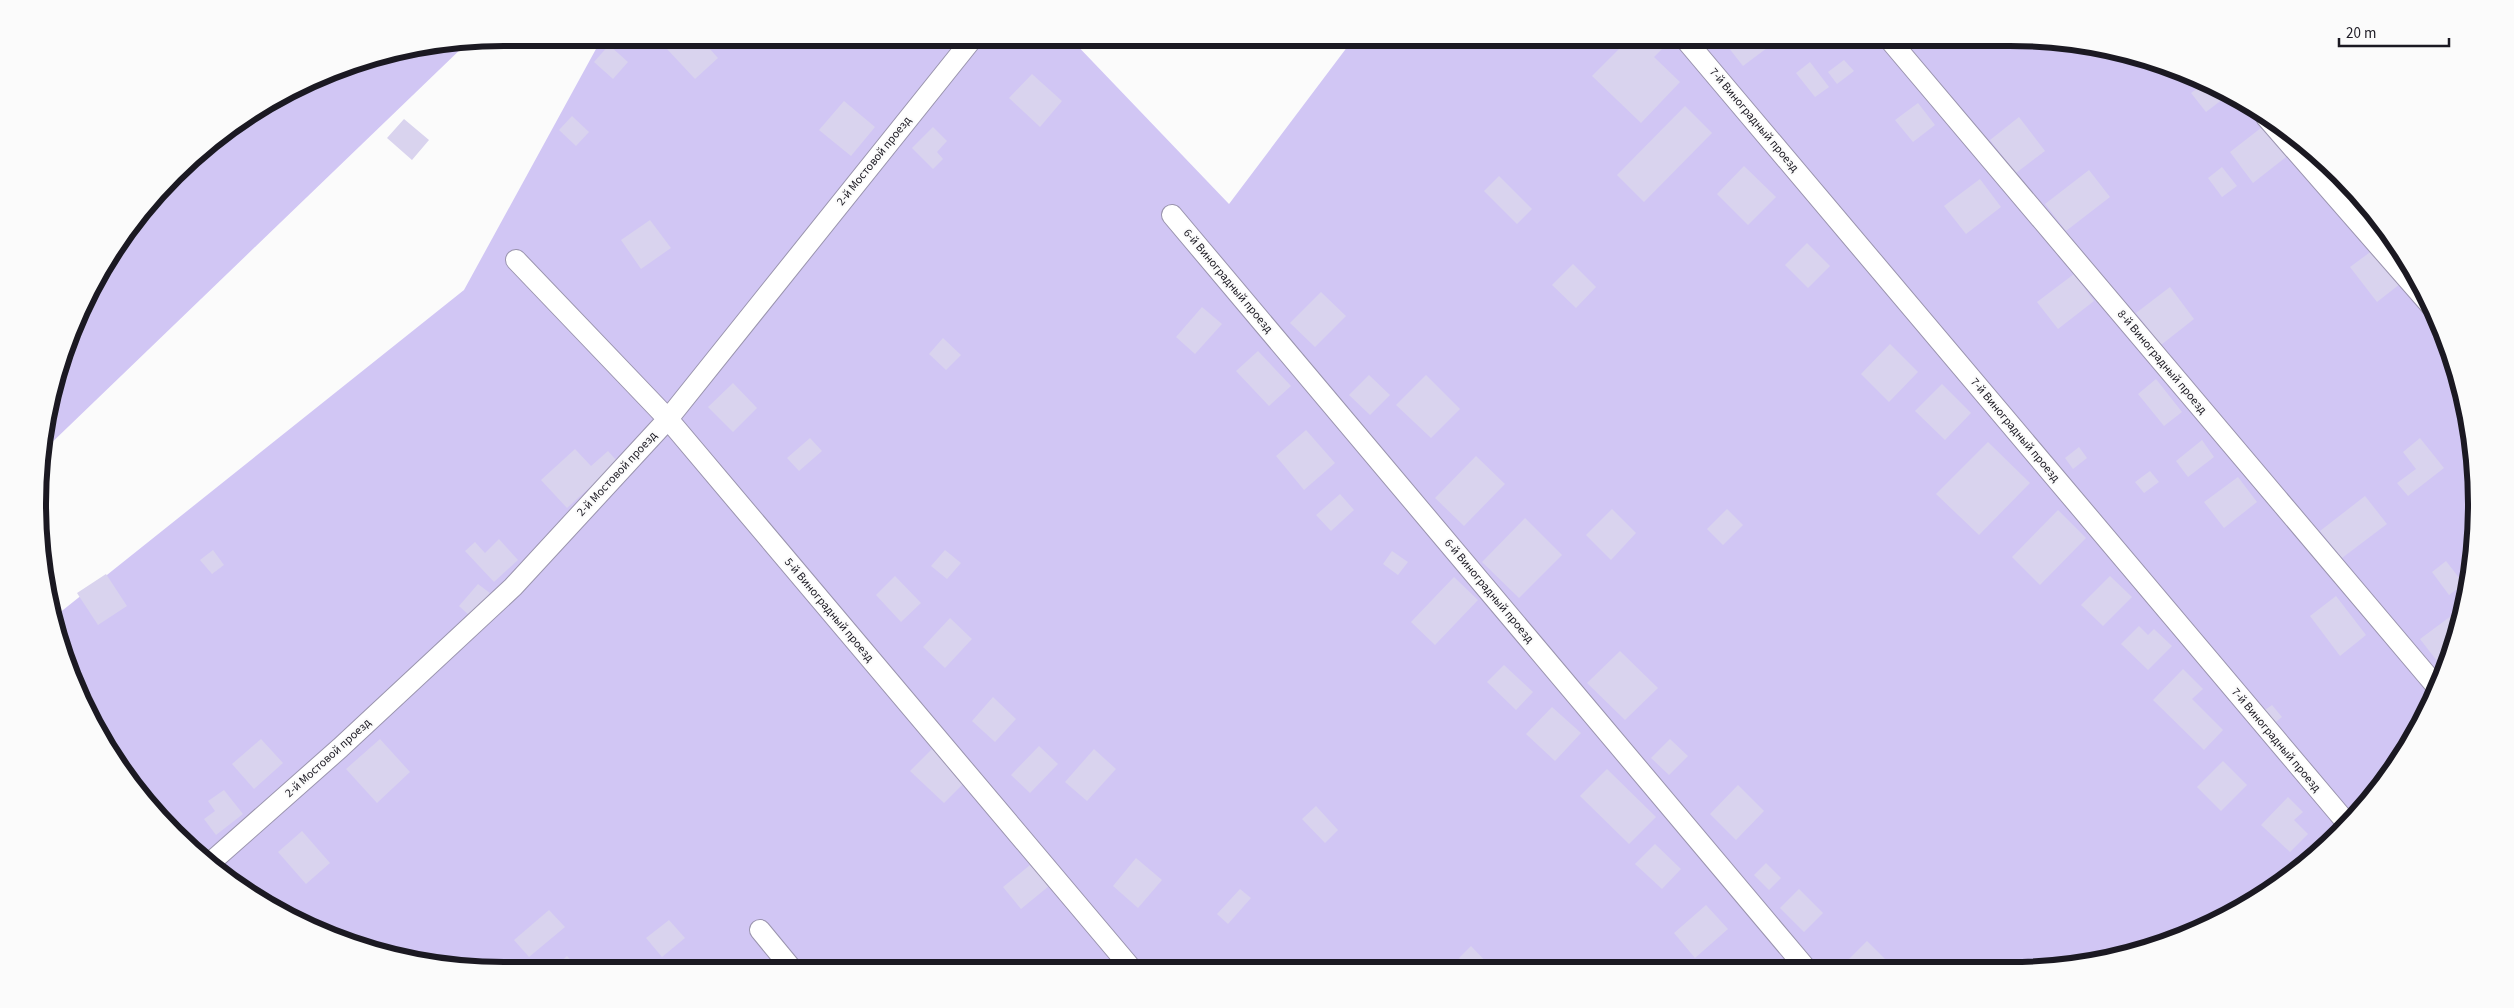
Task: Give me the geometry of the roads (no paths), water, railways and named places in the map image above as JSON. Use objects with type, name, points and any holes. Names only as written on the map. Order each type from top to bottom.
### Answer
[{"type":"lane","name":"2-й Мостовой проезд","points":[[215,859],[340,748],[513,587],[668,419],[967,46]]},
{"type":"lane","name":"7-й Виноградный проезд","points":[[1691,46],[2343,818]]},
{"type":"lane","name":"8-й Виноградный проезд","points":[[1895,46],[2432,681]]},
{"type":"lane","points":[[2286,139],[2409,281]]},
{"type":"lane","name":"6-й Виноградный проезд","points":[[1172,215],[1801,962]]},
{"type":"lane","name":"5-й Виноградный проезд","points":[[516,260],[668,419],[1126,962]]},
{"type":"lane","points":[[760,930],[786,962]]}]
